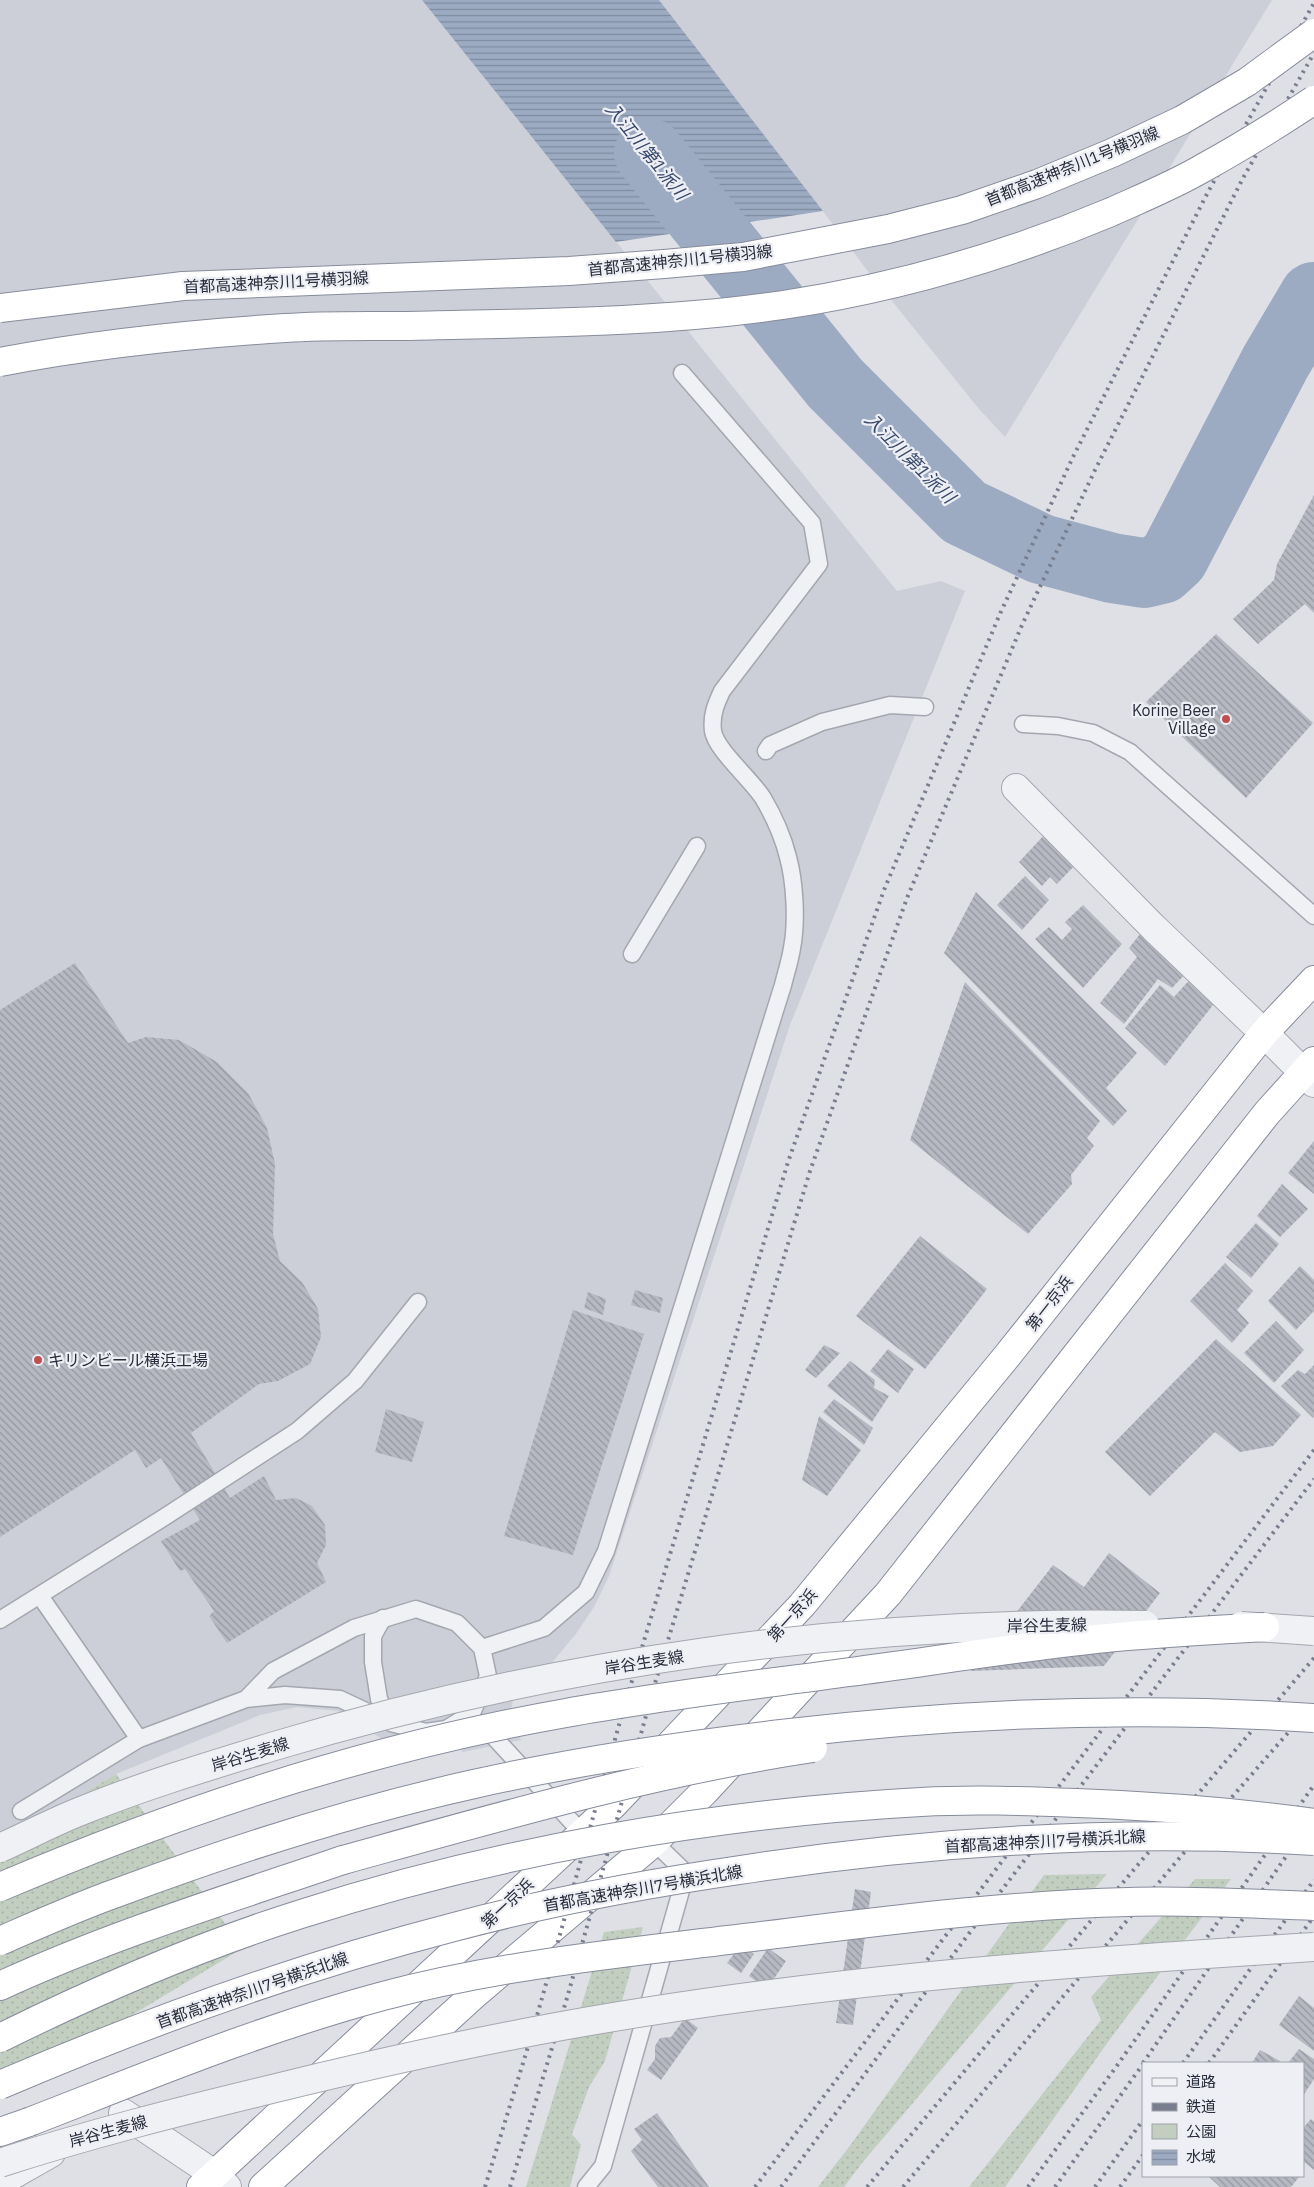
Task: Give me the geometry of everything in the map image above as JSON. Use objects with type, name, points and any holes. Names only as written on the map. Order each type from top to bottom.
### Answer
[{"type":"highway","name":"首都高速神奈川1号横羽線","points":[[0,308],[183,286],[569,271],[743,257],[888,229],[962,210],[1037,184],[1112,153],[1182,120],[1248,82],[1314,33]]},
{"type":"highway","points":[[0,362],[103,346],[286,328],[569,322],[645,318],[783,305],[844,294],[916,279],[1064,232],[1201,170],[1273,128],[1314,100]]},
{"type":"highway","name":"第一京浜","points":[[214,2183],[614,1804],[802,1605],[1007,1356],[1264,1033],[1314,980]]},
{"type":"highway","points":[[263,2187],[476,1993],[654,1842],[705,1791],[888,1594],[1267,1113],[1311,1072]]},
{"type":"highway","points":[[0,1887],[78,1854],[189,1812],[301,1777],[436,1740],[554,1715],[690,1693],[1094,1639],[1169,1632],[1265,1627]]},
{"type":"highway","points":[[0,1940],[118,1892],[238,1851],[351,1816],[473,1784],[600,1759],[719,1741],[843,1726],[938,1718],[1071,1712],[1193,1712],[1314,1718]]},
{"type":"highway","points":[[0,1986],[97,1946],[182,1914],[342,1860],[542,1805],[660,1776],[776,1754],[881,1738],[982,1726],[1193,1712]]},
{"type":"highway","points":[[0,2038],[115,1984],[212,1945],[300,1914],[389,1887],[498,1861],[686,1827],[819,1810],[924,1801],[1036,1801],[1149,1806],[1252,1814],[1314,1823]]},
{"type":"highway","name":"首都高速神奈川7号横浜北線","points":[[0,2085],[237,1992],[340,1959],[455,1926],[566,1901],[675,1880],[793,1862],[914,1848],[1039,1840],[1152,1836],[1314,1841]]},
{"type":"highway","points":[[0,2132],[228,2047],[328,2013],[383,1996],[438,1983],[540,1964],[857,1925],[1068,1905],[1140,1902],[1314,1906]]},
{"type":"street","points":[[1016,788],[1154,928],[1264,1033],[1311,1072]]},
{"type":"street","name":"岸谷生麦線","points":[[0,1848],[86,1809],[208,1766],[331,1729],[472,1693],[617,1665],[773,1642],[931,1628],[1097,1624],[1265,1627],[1314,1631]]},
{"type":"street","name":"岸谷生麦線","points":[[0,2163],[45,2148],[184,2110],[334,2074],[542,2029],[633,2014],[831,1987],[978,1972],[1182,1955],[1314,1947]]},
{"type":"street","points":[[0,2182],[124,2112],[214,2183]]},
{"type":"lane","points":[[482,1648],[544,1628],[586,1592],[606,1552],[780,995],[793,947],[794,899],[788,858],[775,822],[762,797],[738,766],[722,750],[713,732],[713,712],[722,691],[818,564],[812,523],[682,373]]},
{"type":"lane","points":[[766,751],[770,745],[822,722],[890,705],[925,707]]},
{"type":"lane","points":[[1023,724],[1058,726],[1093,733],[1130,752],[1314,916]]},
{"type":"lane","points":[[632,954],[697,846]]},
{"type":"lane","points":[[0,1620],[297,1430],[355,1381],[418,1302]]},
{"type":"lane","points":[[40,1596],[140,1739]]},
{"type":"lane","points":[[21,1811],[140,1739],[246,1699],[286,1696],[340,1699],[392,1723],[426,1732],[446,1729],[472,1713],[488,1676],[482,1648],[457,1623],[416,1609],[354,1628],[273,1671],[246,1699]]},
{"type":"lane","points":[[383,1618],[373,1636],[373,1662],[379,1699],[392,1723]]},
{"type":"lane","points":[[472,1713],[582,1833]]},
{"type":"lane","points":[[586,2187],[603,2166],[686,1873],[654,1842]]},
{"type":"shaded area","name":"キリンビール横浜工場","points":[[0,0],[422,0],[897,591],[941,581],[965,591],[790,1025],[609,1576],[594,1607],[575,1635],[534,1684],[513,1700],[511,1710],[521,1740],[463,1752],[454,1741],[400,1744],[382,1739],[338,1711],[297,1707],[260,1715],[116,1774],[0,1843]]},
{"type":"shaded area","points":[[659,0],[1272,0],[1005,437],[979,409],[863,265]]},
{"type":"green space","points":[[116,1774],[243,1948],[0,2095],[0,1843]]},
{"type":"green space","points":[[1107,1874],[862,2163],[844,2187],[818,2187],[849,2147],[1044,1875]]},
{"type":"green space","points":[[1195,1879],[1231,1879],[1113,2035],[1005,2187],[969,2187],[1101,2020],[1091,1997]]},
{"type":"green space","points":[[643,1927],[605,2061],[589,2087],[572,2134],[581,2145],[570,2187],[526,2187],[604,1932]]},
{"type":"water","points":[[422,0],[659,0],[823,211],[616,242]]},
{"type":"building","points":[[1314,495],[1314,613],[1305,604],[1258,644],[1233,619],[1274,580],[1277,564]]},
{"type":"building","points":[[1216,634],[1313,723],[1246,798],[1146,702]]},
{"type":"building","points":[[1047,832],[1077,863],[1057,884],[1050,877],[1042,886],[1019,862]]},
{"type":"building","points":[[1025,876],[1049,900],[1022,930],[997,905]]},
{"type":"building","points":[[976,892],[1137,1053],[1106,1088],[1127,1111],[1113,1126],[944,953]]},
{"type":"building","points":[[1083,905],[1122,944],[1083,988],[1035,939],[1049,927],[1062,940],[1072,929],[1065,922]]},
{"type":"building","points":[[1144,929],[1189,970],[1172,988],[1158,979],[1124,1024],[1100,1003],[1137,957],[1129,948]]},
{"type":"building","points":[[75,963],[128,1043],[146,1037],[179,1040],[217,1062],[248,1093],[267,1128],[275,1164],[273,1234],[280,1261],[302,1282],[318,1309],[321,1337],[310,1364],[278,1381],[259,1384],[191,1433],[230,1498],[264,1476],[276,1500],[296,1498],[312,1506],[325,1525],[326,1545],[317,1563],[326,1582],[227,1643],[209,1616],[214,1611],[185,1569],[180,1571],[161,1541],[200,1520],[161,1458],[146,1468],[135,1450],[0,1537],[0,1010]]},
{"type":"building","points":[[1193,976],[1217,1000],[1165,1066],[1125,1028],[1160,985],[1174,997]]},
{"type":"building","points":[[965,982],[1100,1121],[1087,1138],[1094,1146],[1071,1175],[1072,1184],[1028,1234],[910,1140]]},
{"type":"building","points":[[1314,1141],[1314,1194],[1288,1173]]},
{"type":"building","points":[[1282,1184],[1308,1209],[1280,1237],[1257,1216]]},
{"type":"building","points":[[1256,1223],[1279,1244],[1251,1278],[1226,1257]]},
{"type":"building","points":[[920,1236],[987,1289],[925,1369],[856,1316]]},
{"type":"building","points":[[1225,1263],[1253,1291],[1237,1310],[1249,1323],[1232,1343],[1190,1301]]},
{"type":"building","points":[[1300,1266],[1314,1280],[1314,1311],[1296,1330],[1268,1301]]},
{"type":"building","points":[[635,1290],[663,1298],[660,1313],[631,1305]]},
{"type":"building","points":[[588,1292],[606,1299],[603,1315],[584,1308]]},
{"type":"building","points":[[573,1310],[644,1334],[573,1555],[504,1536]]},
{"type":"building","points":[[1276,1321],[1304,1350],[1274,1383],[1244,1353]]},
{"type":"building","points":[[1216,1339],[1301,1415],[1273,1446],[1240,1452],[1215,1432],[1150,1496],[1105,1452]]},
{"type":"building","points":[[824,1345],[840,1353],[816,1378],[805,1370]]},
{"type":"building","points":[[888,1349],[914,1369],[898,1393],[870,1371]]},
{"type":"building","points":[[850,1361],[875,1380],[874,1388],[889,1396],[872,1422],[827,1386]]},
{"type":"building","points":[[1314,1365],[1313,1418],[1281,1386],[1298,1370],[1305,1374]]},
{"type":"building","points":[[834,1399],[873,1428],[864,1445],[823,1412]]},
{"type":"building","points":[[386,1409],[424,1422],[412,1462],[375,1452]]},
{"type":"building","points":[[819,1416],[861,1450],[827,1496],[802,1480]]},
{"type":"building","points":[[1109,1553],[1160,1593],[1104,1666],[971,1671],[1053,1565],[1084,1587]]},
{"type":"building","points":[[855,1889],[871,1892],[853,2025],[836,2023]]},
{"type":"building","points":[[741,1945],[754,1954],[741,1973],[727,1963]]},
{"type":"building","points":[[768,1948],[786,1961],[767,1989],[749,1976]]},
{"type":"building","points":[[1299,1996],[1314,2008],[1314,2051],[1279,2025]]},
{"type":"building","points":[[685,2018],[698,2028],[661,2080],[647,2070],[655,2059],[655,2046],[660,2038],[671,2037]]},
{"type":"building","points":[[1299,2049],[1314,2059],[1314,2079],[1304,2094],[1304,2062],[1289,2062]]},
{"type":"building","points":[[1260,2050],[1280,2061],[1280,2062],[1253,2062]]},
{"type":"building","points":[[657,2113],[709,2187],[658,2187],[631,2151],[642,2140],[634,2129]]},
{"type":"building","points":[[1311,2119],[1314,2122],[1314,2170],[1304,2162],[1304,2127]]},
{"type":"building","points":[[1209,2177],[1299,2177],[1291,2187],[1220,2187]]},
{"type":"waterway","name":"入江川第1派川","points":[[649,153],[835,383],[964,512],[1041,549],[1112,568],[1144,573],[1161,569],[1174,557],[1275,363],[1314,297]]},
{"type":"railway","points":[[485,2187],[531,2037],[625,1704],[788,1162],[884,890],[999,616],[1073,457],[1208,192],[1314,3]]},
{"type":"railway","points":[[510,2187],[567,1998],[656,1680],[810,1171],[907,898],[1022,625],[1095,470],[1243,178],[1314,53]]},
{"type":"railway","points":[[755,2187],[1314,1450]]},
{"type":"railway","points":[[781,2187],[976,1924],[1314,1479]]},
{"type":"railway","points":[[867,2187],[1314,1658]]},
{"type":"railway","points":[[903,2187],[1198,1836],[1314,1703]]},
{"type":"railway","points":[[1028,2187],[1116,2067],[1314,1785]]},
{"type":"railway","points":[[1144,2062],[1314,1816]]},
{"type":"railway","points":[[1184,2062],[1314,1880]]},
{"type":"railway","points":[[1210,2062],[1314,1916]]},
{"type":"railway","points":[[1055,2187],[1142,2065]]},
{"type":"railway","points":[[1095,2187],[1142,2121]]},
{"type":"railway","points":[[1120,2187],[1142,2156]]},
{"type":"place","name":"Korine Beer Village","points":[[1226,719]]},
{"type":"place","name":"キリンビール横浜工場","points":[[38,1360]]}]
